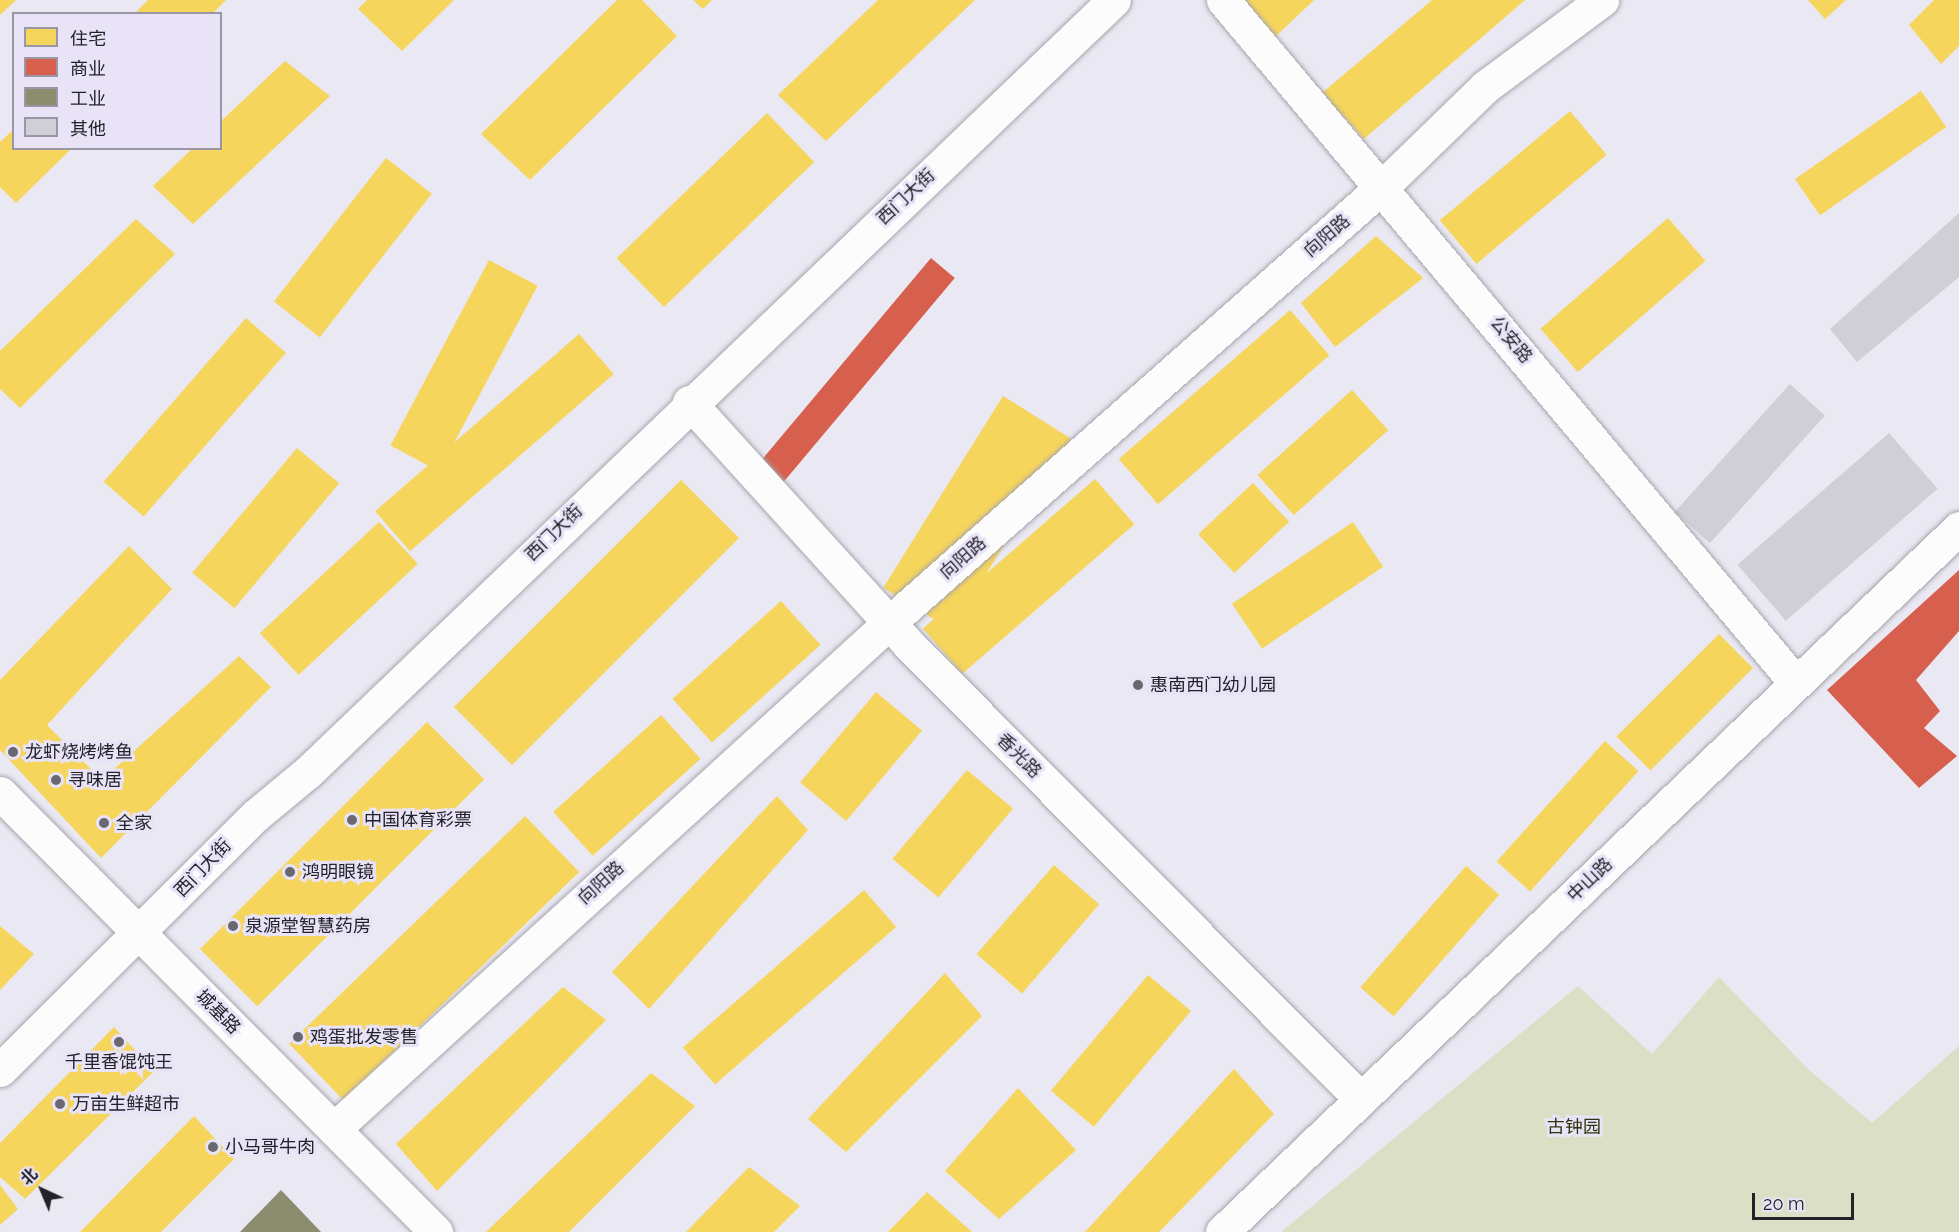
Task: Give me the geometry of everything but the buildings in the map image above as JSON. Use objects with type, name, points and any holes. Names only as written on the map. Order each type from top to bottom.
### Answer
[{"type":"street","name":"西门大街","points":[[0,1070],[256,815],[309,772],[689,402],[1114,0]]},
{"type":"street","name":"公安路","points":[[1223,0],[1383,186],[1796,683]]},
{"type":"street","name":"向阳路","points":[[334,1129],[890,622],[1383,186],[1485,87],[1602,0]]},
{"type":"street","name":"香光路","points":[[689,402],[890,622],[1361,1099]]},
{"type":"street","name":"中山路","points":[[1222,1232],[1959,528]]},
{"type":"street","name":"城基路","points":[[0,793],[436,1232]]},
{"type":"green space","name":"古钟园","points":[[1719,977],[1808,1069],[1872,1123],[1959,1046],[1959,1232],[1281,1232],[1578,986],[1652,1054]]},
{"type":"place","name":"惠南西门幼儿园","points":[[1138,685]]},
{"type":"place","name":"龙虾烧烤烤鱼","points":[[13,752]]},
{"type":"place","name":"寻味居","points":[[56,780]]},
{"type":"place","name":"中国体育彩票","points":[[352,820]]},
{"type":"place","name":"全家","points":[[104,823]]},
{"type":"place","name":"鸿明眼镜","points":[[290,872]]},
{"type":"place","name":"泉源堂智慧药房","points":[[233,926]]},
{"type":"place","name":"鸡蛋批发零售","points":[[298,1037]]},
{"type":"place","name":"千里香馄饨王","points":[[119,1042]]},
{"type":"place","name":"万亩生鲜超市","points":[[60,1104]]},
{"type":"place","name":"小马哥牛肉","points":[[213,1147]]}]
